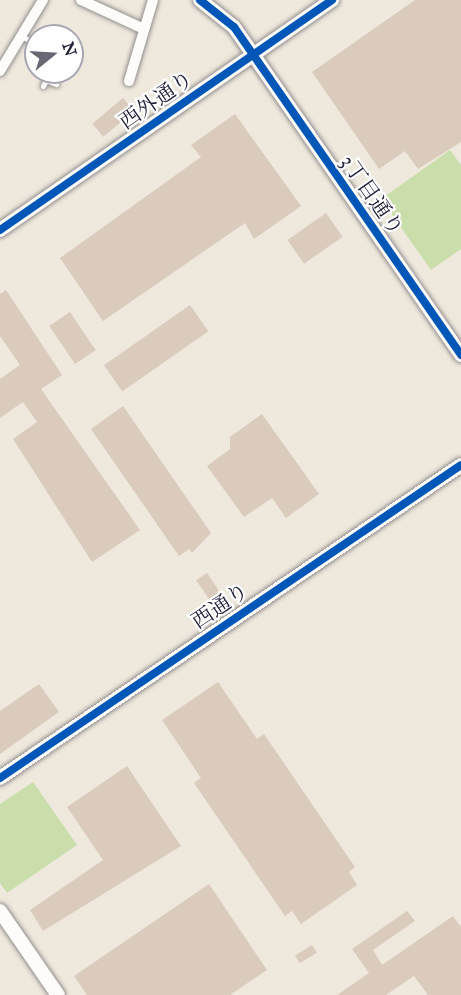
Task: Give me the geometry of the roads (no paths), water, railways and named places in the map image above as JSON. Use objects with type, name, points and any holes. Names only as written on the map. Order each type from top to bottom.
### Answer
[{"type":"street","points":[[0,71],[23,37],[43,0]]},
{"type":"street","points":[[81,0],[144,29]]},
{"type":"street","points":[[129,81],[153,0]]},
{"type":"street","name":"3丁目通り","points":[[200,0],[220,12],[253,55],[461,355]]},
{"type":"street","name":"西外通り","points":[[0,230],[253,55],[317,4],[332,0]]},
{"type":"street","name":"西通り","points":[[0,778],[461,465]]},
{"type":"street","points":[[0,911],[58,995]]}]
